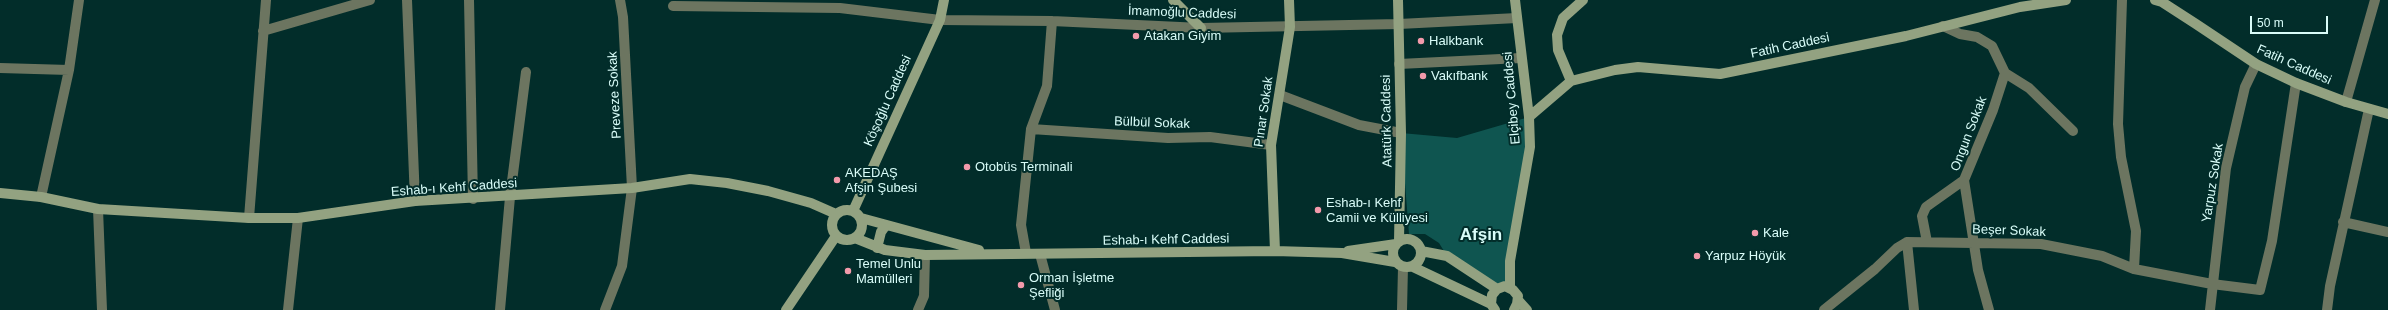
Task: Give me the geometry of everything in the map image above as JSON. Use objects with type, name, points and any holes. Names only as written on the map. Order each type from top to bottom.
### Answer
[{"type":"street","points":[[41,197],[69,70],[79,0]]},
{"type":"street","points":[[249,218],[266,0]]},
{"type":"street","points":[[263,31],[370,0]]},
{"type":"street","points":[[407,0],[415,201]]},
{"type":"street","points":[[469,0],[473,199]]},
{"type":"street","name":"Preveze Sokak","points":[[605,310],[622,266],[632,188],[624,25],[620,0]]},
{"type":"street","name":"Köşoğlu Caddesi","points":[[853,211],[940,20],[944,0]]},
{"type":"street","points":[[1173,0],[1201,28]]},
{"type":"street","name":"Pınar Sokak","points":[[1275,251],[1271,146],[1290,27],[1289,0]]},
{"type":"street","name":"Atatürk Caddesi","points":[[1397,243],[1401,133],[1398,0]]},
{"type":"street","name":"Elçibey Caddesi","points":[[1510,287],[1510,261],[1530,147],[1529,117],[1515,0]]},
{"type":"street","points":[[1571,81],[1558,50],[1557,35],[1563,18],[1583,0]]},
{"type":"street","name":"Fatih Caddesi","points":[[1529,117],[1571,81],[1614,70],[1638,67],[1720,74],[1906,36],[2017,3],[2066,0]]},
{"type":"street","points":[[2122,0],[2118,124],[2121,157],[2136,231],[2134,269]]},
{"type":"street","name":"Fatih Caddesi","points":[[2155,0],[2162,2],[2185,16],[2256,64],[2296,83],[2346,102],[2388,114]]},
{"type":"street","points":[[2346,102],[2375,0]]},
{"type":"street","name":"İmamoğlu Caddesi","points":[[674,6],[840,8],[940,20],[1052,21],[1201,28],[1399,24],[1517,18]]},
{"type":"street","points":[[1026,253],[1021,225],[1031,129],[1047,86],[1052,21]]},
{"type":"street","points":[[1943,26],[1960,34],[1977,37],[1992,46],[2005,73],[2029,88],[2073,131]]},
{"type":"street","points":[[1399,64],[1521,58]]},
{"type":"street","name":"Yarpuz Sokak","points":[[2210,310],[2226,168],[2245,87],[2256,64]]},
{"type":"street","points":[[0,68],[69,70]]},
{"type":"street","points":[[500,310],[510,197],[526,72]]},
{"type":"street","name":"Ongun Sokak","points":[[1989,310],[1978,270],[1964,180],[1993,110],[2005,73]]},
{"type":"street","name":"Beşer Sokak","points":[[1907,242],[2041,244],[2102,256],[2134,269],[2212,284],[2260,290],[2272,241],[2296,83]]},
{"type":"street","points":[[1280,95],[1359,124],[1401,133]]},
{"type":"street","points":[[2327,310],[2330,286],[2343,222],[2369,109]]},
{"type":"street","name":"Bülbül Sokak","points":[[1031,129],[1168,138],[1210,137],[1271,146]]},
{"type":"street","name":"Eshab-ı Kehf Caddesi","points":[[0,193],[41,197],[98,210],[249,218],[298,218],[415,201],[510,197],[632,188],[690,179],[727,183],[768,191],[811,203],[836,214]]},
{"type":"street","points":[[1927,242],[1922,216],[1926,207],[1964,180]]},
{"type":"street","points":[[98,210],[102,310]]},
{"type":"street","points":[[861,218],[862,229],[855,238],[845,240],[836,236],[831,228],[836,214],[846,210],[853,211],[861,218],[990,254]]},
{"type":"street","points":[[288,310],[298,218]]},
{"type":"street","points":[[2343,222],[2388,232]]},
{"type":"street","points":[[877,248],[881,232],[886,225]]},
{"type":"street","points":[[786,310],[836,236]]},
{"type":"street","name":"Eshab-ı Kehf Caddesi","points":[[855,238],[877,248],[926,255],[1275,251],[1342,253]]},
{"type":"street","points":[[1342,253],[1413,240],[1421,251],[1420,260],[1404,265]]},
{"type":"street","points":[[1824,310],[1875,269],[1897,248],[1907,242],[1914,310]]},
{"type":"street","points":[[1397,243],[1393,253],[1404,265],[1402,310]]},
{"type":"street","points":[[1421,251],[1446,256],[1497,289]]},
{"type":"street","points":[[1342,253],[1404,265],[1494,308]]},
{"type":"street","points":[[1040,254],[1055,310]]},
{"type":"street","points":[[918,310],[924,296],[926,255]]},
{"type":"street","points":[[1494,308],[1492,295],[1497,289],[1510,287],[1516,292],[1518,300],[1527,310]]},
{"type":"street","points":[[1514,310],[1518,300]]},
{"type":"shaded area","points":[[1529,117],[1510,287],[1501,287],[1447,256],[1439,243],[1425,234],[1409,234],[1401,133],[1457,138]]},
{"type":"place","name":"Atakan Giyim","points":[[1136,36]]},
{"type":"place","name":"Halkbank","points":[[1421,41]]},
{"type":"place","name":"Vakıfbank","points":[[1423,76]]},
{"type":"place","name":"Otobüs Terminali","points":[[967,167]]},
{"type":"place","name":"AKEDAŞ Afşin Şubesi","points":[[837,180]]},
{"type":"place","name":"Eshab-ı Kehf Camii ve Külliyesi","points":[[1318,210]]},
{"type":"place","name":"Kale","points":[[1755,233]]},
{"type":"place","name":"Yarpuz Höyük","points":[[1697,256]]},
{"type":"place","name":"Temel Unlu Mamülleri","points":[[848,271]]},
{"type":"place","name":"Orman İşletme Şefliği","points":[[1021,285]]},
{"type":"district","name":"Afşin","points":[[1481,235]]}]
